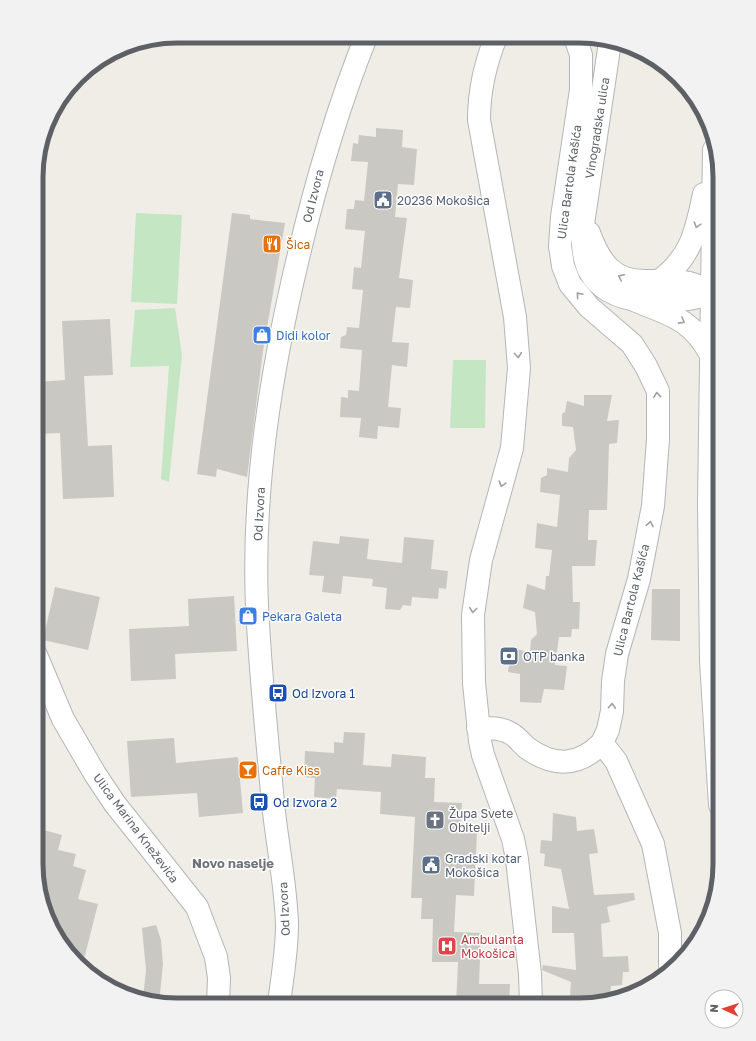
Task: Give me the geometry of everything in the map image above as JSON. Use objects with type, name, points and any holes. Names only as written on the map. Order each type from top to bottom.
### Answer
[{"type":"street","name":"Od Izvora","points":[[280,998],[287,927],[273,804],[259,639],[257,602],[257,515],[274,372],[287,304],[321,166],[346,85],[364,43]]},
{"type":"street","points":[[494,43],[483,76],[479,95],[479,120],[515,317],[519,368],[512,448],[481,560],[473,615],[474,683],[478,728],[483,755],[513,839],[517,859],[530,974],[531,998]]},
{"type":"street","name":"Ulica Bartola Kašića","points":[[478,728],[498,728],[510,733],[540,757],[554,761],[570,761],[582,758],[593,752],[602,743],[608,730],[612,712],[613,681],[617,654],[639,579],[653,506],[658,439],[658,391],[646,366],[632,344],[589,307],[570,284],[563,266],[560,246],[562,217],[581,90],[581,56],[577,43]]},
{"type":"street","name":"Vinogradska ulica","points":[[609,47],[583,214],[583,250],[589,270],[602,287],[620,297],[634,300],[686,300],[712,293]]},
{"type":"street","points":[[659,281],[674,270],[683,258],[693,239],[711,156]]},
{"type":"street","name":"Vinogradska ulica","points":[[583,214],[594,247],[613,273],[628,280],[690,283],[712,293]]},
{"type":"street","points":[[713,222],[709,504],[711,661],[713,693]]},
{"type":"street","points":[[634,300],[684,321],[703,340],[711,355]]},
{"type":"street","name":"Ulica Marina Kneževića","points":[[43,672],[63,719],[95,774],[116,804],[197,908],[216,956],[218,998]]},
{"type":"street","points":[[602,743],[616,761],[653,844],[670,933],[670,962]]},
{"type":"green space","points":[[136,213],[182,215],[177,304],[131,302]]},
{"type":"green space","points":[[175,308],[182,355],[169,482],[161,479],[169,366],[130,367],[135,310]]},
{"type":"green space","points":[[453,360],[486,360],[485,428],[450,428]]},
{"type":"building","points":[[376,128],[403,130],[402,147],[417,149],[414,185],[398,184],[395,217],[407,218],[399,278],[413,280],[410,308],[396,307],[392,342],[409,343],[407,367],[392,365],[388,407],[401,408],[399,428],[378,426],[377,439],[359,437],[361,418],[340,417],[341,397],[348,398],[348,390],[359,391],[362,350],[340,348],[341,337],[346,335],[347,327],[359,328],[363,290],[352,289],[354,267],[361,268],[365,231],[345,229],[347,209],[354,209],[355,200],[364,201],[368,162],[351,161],[353,143],[358,144],[359,135],[376,137]]},
{"type":"building","points":[[232,213],[250,215],[250,219],[285,223],[263,351],[247,477],[217,469],[216,477],[197,474]]},
{"type":"building","points":[[110,319],[113,375],[84,376],[88,446],[112,445],[114,497],[63,499],[60,433],[43,434],[43,382],[65,380],[62,321]]},
{"type":"building","points":[[584,395],[612,395],[607,421],[619,420],[617,443],[609,444],[607,510],[589,510],[588,540],[597,540],[595,566],[572,566],[573,602],[580,602],[579,629],[572,629],[571,637],[559,637],[555,665],[567,666],[564,690],[544,689],[541,703],[520,702],[520,674],[508,672],[510,659],[513,659],[514,648],[530,653],[531,640],[537,634],[535,612],[523,608],[527,584],[545,590],[546,576],[549,576],[552,550],[535,548],[537,523],[557,527],[560,495],[540,492],[541,478],[547,475],[547,468],[568,472],[569,458],[576,450],[573,427],[562,426],[562,414],[565,412],[567,401],[584,406]]},
{"type":"building","points":[[340,536],[369,539],[367,559],[402,563],[404,537],[434,540],[431,569],[448,571],[446,589],[439,588],[438,599],[412,597],[411,606],[403,605],[400,610],[385,609],[387,588],[372,586],[373,579],[343,576],[341,594],[322,592],[324,576],[309,575],[313,541],[339,544]]},
{"type":"building","points":[[55,587],[100,597],[88,650],[43,640]]},
{"type":"building","points":[[652,589],[680,589],[680,641],[651,640]]},
{"type":"building","points":[[234,596],[237,651],[175,654],[176,679],[131,681],[129,629],[189,626],[188,599]]},
{"type":"building","points":[[344,732],[365,733],[363,765],[391,767],[392,754],[426,757],[425,778],[435,778],[434,802],[462,803],[460,832],[477,833],[474,896],[456,895],[454,932],[481,933],[479,984],[510,984],[509,998],[456,998],[458,962],[432,962],[433,919],[421,919],[422,898],[411,898],[415,817],[380,814],[381,792],[337,789],[336,799],[314,797],[315,778],[304,777],[305,751],[334,753],[334,742],[343,743]]},
{"type":"building","points":[[174,738],[176,763],[238,757],[243,813],[199,817],[197,793],[131,797],[127,741]]},
{"type":"building","points":[[553,813],[576,817],[577,831],[594,829],[598,853],[589,854],[594,895],[634,893],[635,900],[607,907],[610,922],[601,924],[603,957],[628,956],[629,972],[623,972],[622,985],[611,986],[610,994],[588,998],[570,996],[571,982],[542,970],[543,965],[576,970],[574,933],[552,933],[552,906],[569,909],[561,869],[544,866],[545,854],[540,853],[541,840],[552,841]]},
{"type":"building","points":[[43,830],[62,835],[58,850],[76,854],[73,866],[86,870],[78,899],[98,904],[84,960],[66,938],[50,907],[43,873]]},
{"type":"building","points":[[156,925],[161,940],[163,964],[160,997],[144,993],[146,970],[142,928]]},
{"type":"place","name":"20236 Mokošica","points":[[383,200]]},
{"type":"place","name":"Šica","points":[[272,244]]},
{"type":"place","name":"Didi kolor","points":[[262,335]]},
{"type":"place","name":"Pekara Galeta","points":[[248,616]]},
{"type":"place","name":"OTP banka","points":[[509,656]]},
{"type":"place","name":"Od Izvora 1","points":[[278,693]]},
{"type":"place","name":"Caffe Kiss","points":[[248,770]]},
{"type":"place","name":"Od Izvora 2","points":[[259,802]]},
{"type":"place","name":"Župa Svete Obitelji","points":[[435,820]]},
{"type":"place","name":"Gradski kotar Mokošica","points":[[431,865]]},
{"type":"place","name":"Ambulanta Mokošica","points":[[447,946]]},
{"type":"district","name":"Novo naselje","points":[[233,863]]}]
